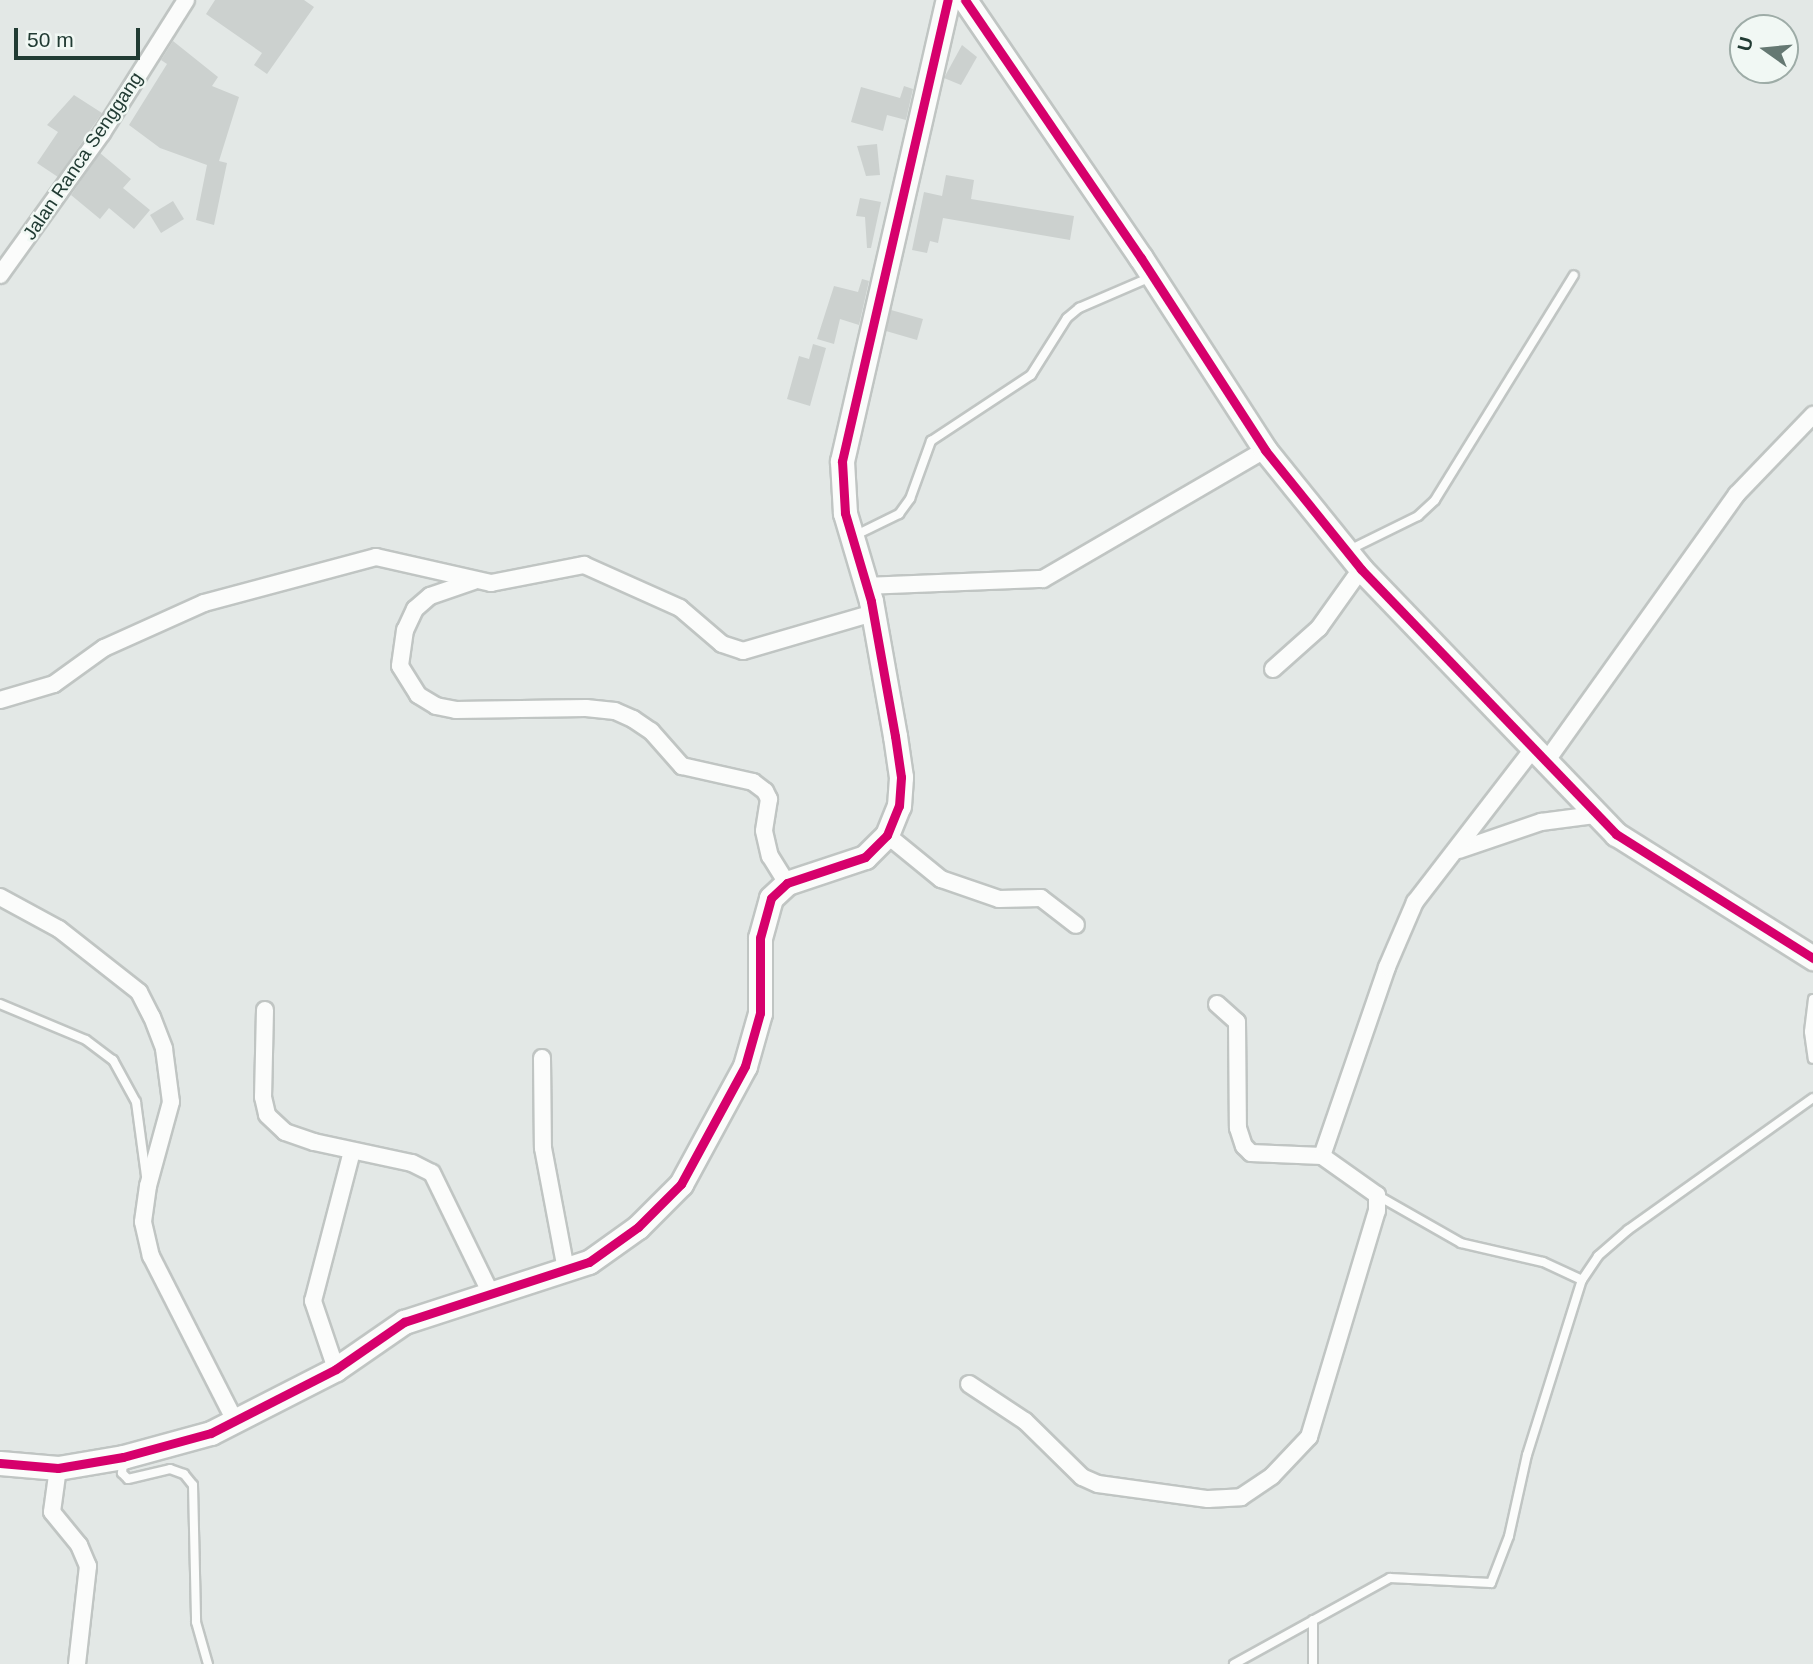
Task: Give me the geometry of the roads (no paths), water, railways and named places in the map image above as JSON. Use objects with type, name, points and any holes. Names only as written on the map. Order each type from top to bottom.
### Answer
[{"type":"street","name":"Jalan Ranca Senggang","points":[[0,275],[102,133],[186,0]]},
{"type":"street","points":[[0,1463],[58,1468],[123,1457],[211,1433],[336,1368],[404,1322],[492,1296],[589,1262],[656,1210],[681,1184],[719,1121],[745,1066],[760,1013],[765,918],[771,898],[787,883],[865,857],[887,835],[899,806],[901,777],[873,613],[842,489],[846,431],[948,0]]},
{"type":"street","points":[[965,0],[1153,276],[1265,450],[1354,561],[1539,757],[1616,834],[1813,958]]},
{"type":"street","points":[[1322,1156],[1415,902],[1539,757],[1737,494],[1813,415]]},
{"type":"street","points":[[866,586],[1024,583],[1054,576],[1265,450]]},
{"type":"street","points":[[0,700],[54,684],[104,648],[204,603],[368,559],[389,559],[491,583],[584,565],[680,608],[722,644],[743,651],[873,613]]},
{"type":"street","points":[[1273,669],[1319,628],[1354,561]]},
{"type":"street","points":[[476,581],[430,596],[415,609],[405,630],[400,666],[418,695],[436,706],[456,710],[586,708],[615,710],[633,719],[682,766],[753,782],[765,790],[769,799],[764,831],[770,856],[787,883]]},
{"type":"street","points":[[1455,852],[1541,822],[1595,815]]},
{"type":"street","points":[[887,835],[947,882],[999,899],[1041,898],[1076,925]]},
{"type":"street","points":[[0,897],[59,929],[139,992],[164,1049],[171,1102],[148,1186],[143,1222],[151,1256],[235,1421]]},
{"type":"street","points":[[969,1384],[1025,1421],[1082,1477],[1208,1499],[1241,1497],[1272,1476],[1309,1437],[1365,1259],[1377,1211],[1377,1195],[1322,1156],[1251,1153],[1244,1146],[1238,1128],[1237,1022],[1217,1004]]},
{"type":"street","points":[[265,1010],[267,1115],[285,1132],[352,1152],[411,1163],[432,1173],[492,1296]]},
{"type":"street","points":[[542,1058],[543,1148],[566,1270]]},
{"type":"street","points":[[336,1368],[313,1301],[352,1152]]},
{"type":"street","points":[[58,1468],[52,1512],[79,1545],[88,1566],[77,1664]]},
{"type":"lane","points":[[1354,561],[1418,516],[1435,500],[1574,275]]},
{"type":"lane","points":[[853,537],[899,514],[910,499],[931,441],[1031,375],[1067,318],[1153,276]]},
{"type":"lane","points":[[1813,999],[1809,1032],[1813,1059]]},
{"type":"lane","points":[[0,1004],[86,1040],[113,1060],[135,1102],[148,1186]]},
{"type":"lane","points":[[1234,1664],[1390,1578],[1492,1583],[1582,1280],[1598,1256],[1628,1230],[1813,1098]]},
{"type":"lane","points":[[1377,1195],[1461,1243],[1543,1262],[1582,1280]]},
{"type":"lane","points":[[123,1457],[122,1473],[128,1479],[170,1469],[184,1474],[193,1485],[196,1622],[208,1664]]},
{"type":"lane","points":[[1313,1620],[1313,1664]]}]
